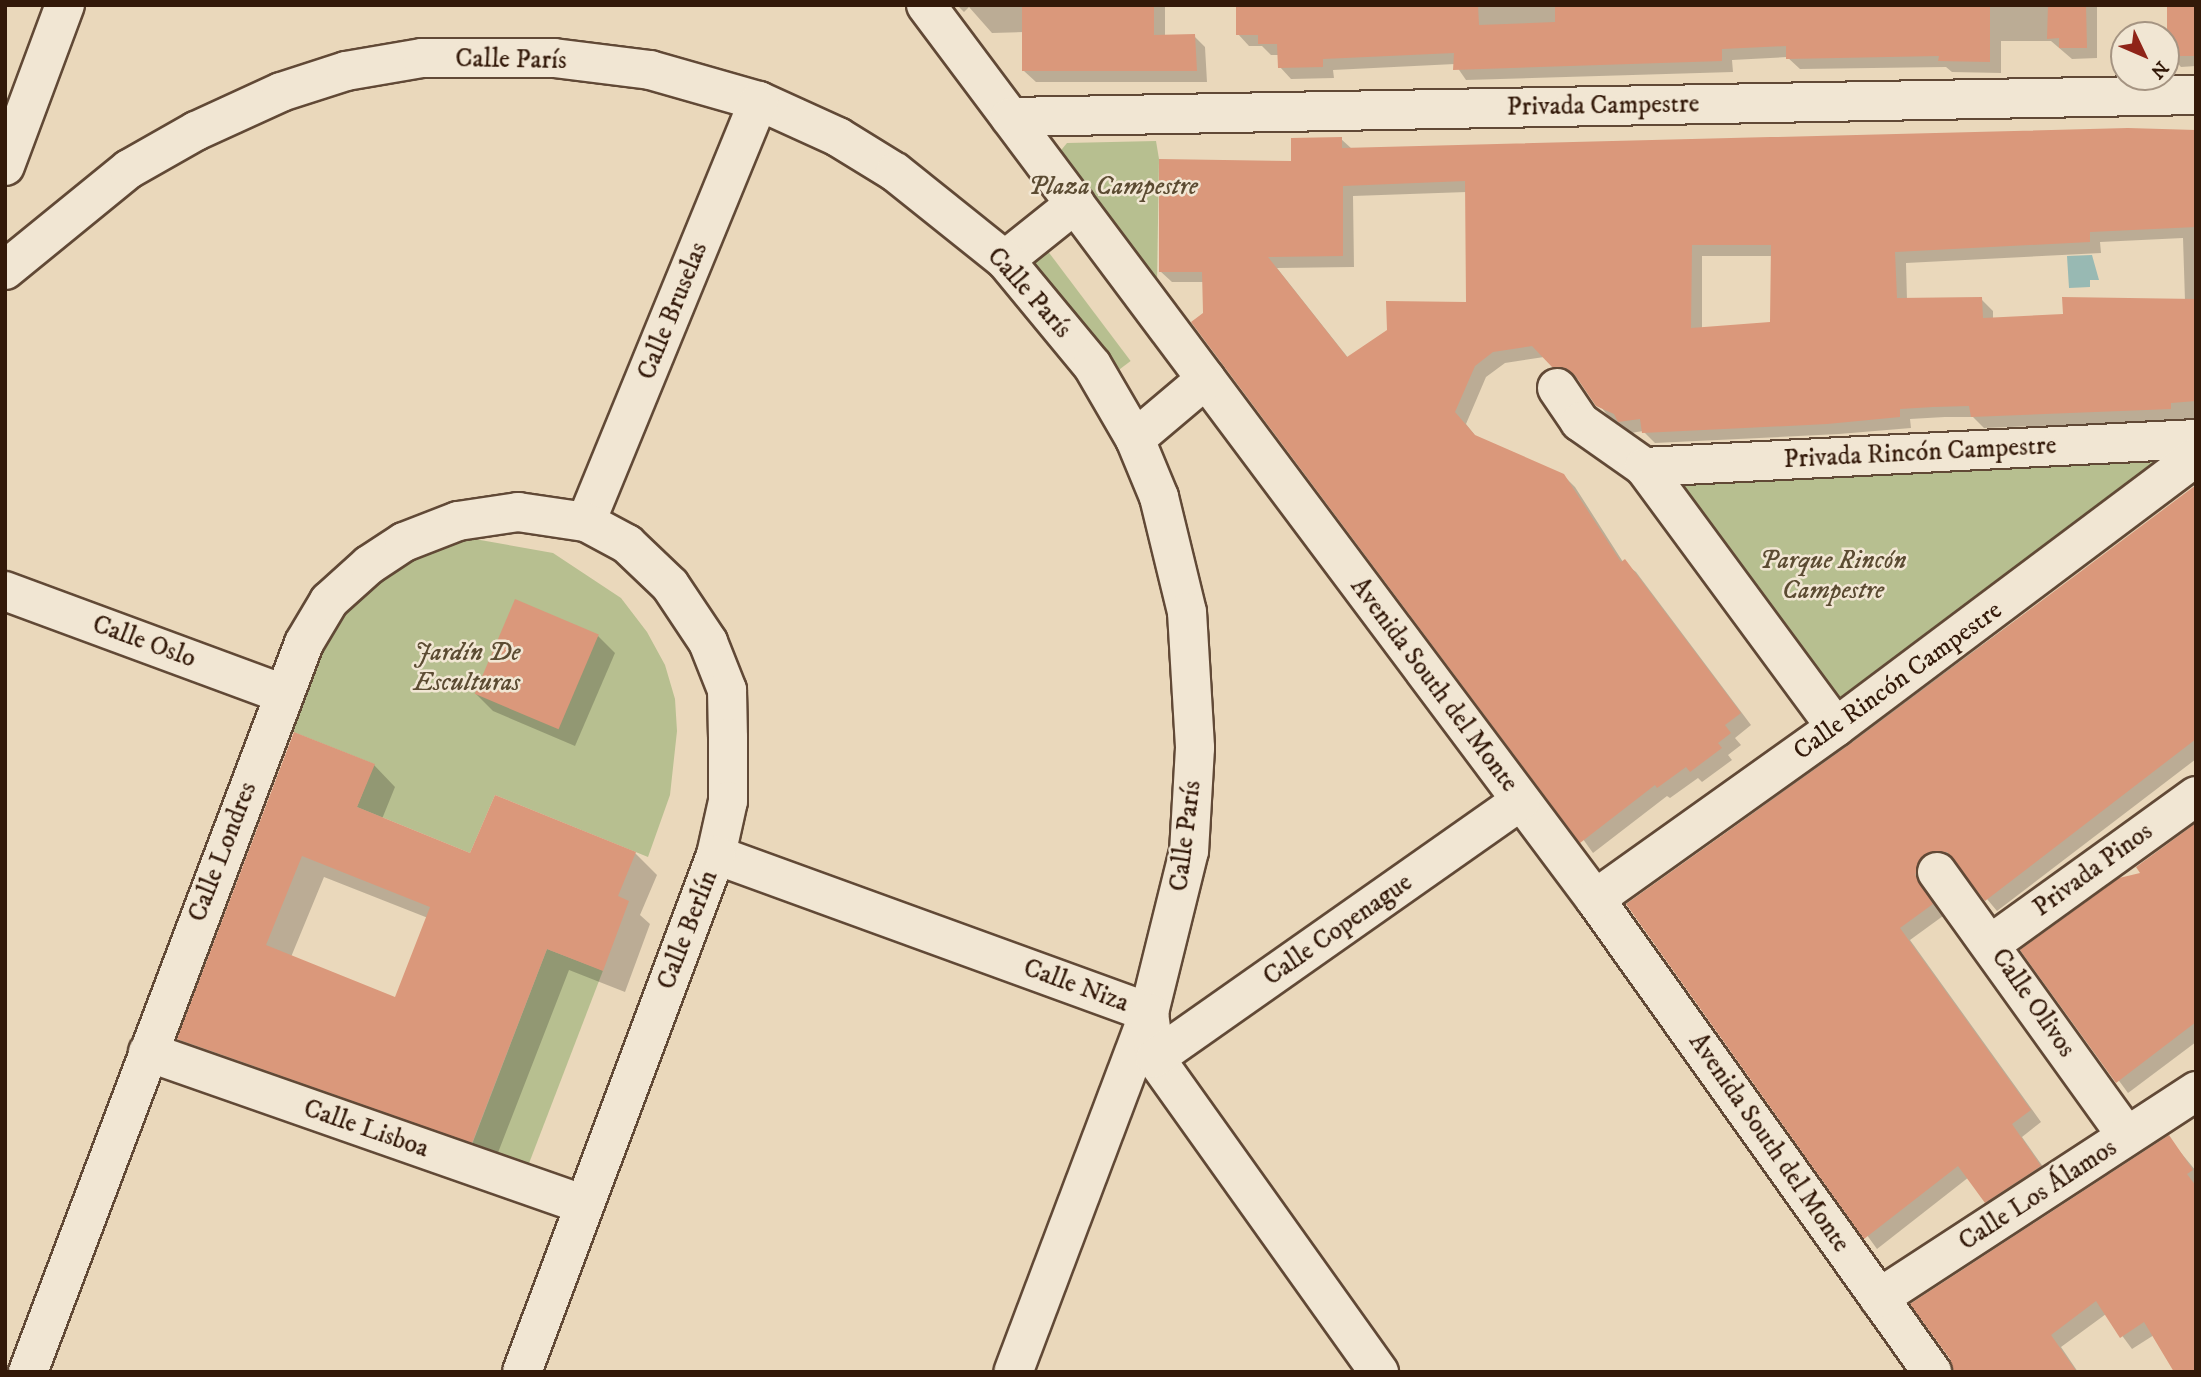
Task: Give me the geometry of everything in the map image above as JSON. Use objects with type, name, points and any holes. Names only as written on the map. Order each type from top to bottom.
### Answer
[{"type":"street","points":[[5,166],[65,5]]},
{"type":"street","name":"Avenida South del Monte","points":[[926,5],[1595,899],[1933,1372]]},
{"type":"street","name":"Calle París","points":[[5,270],[71,213],[141,163],[281,92],[346,71],[422,58],[554,58],[650,70],[759,101],[838,137],[895,172],[1005,260],[1092,365],[1135,439],[1159,497],[1188,612],[1195,748],[1189,851],[1149,1013],[1013,1372]]},
{"type":"street","name":"Privada Campestre","points":[[1010,117],[2196,95]]},
{"type":"street","name":"Calle Bruselas","points":[[586,522],[759,101]]},
{"type":"street","points":[[1005,260],[1075,204]]},
{"type":"street","points":[[1135,439],[1206,379]]},
{"type":"street","points":[[1557,388],[1580,422],[1644,467],[1836,727]]},
{"type":"street","name":"Privada Rincón Campestre","points":[[1644,467],[2196,439]]},
{"type":"street","name":"Calle Rincón Campestre","points":[[1595,899],[1836,727],[2196,457]]},
{"type":"street","name":"Calle Londres","points":[[28,1372],[283,694],[304,643],[330,601],[369,565],[404,542],[458,521],[518,512],[586,522]]},
{"type":"street","name":"Calle Berlín","points":[[522,1372],[716,855],[728,801],[727,690],[708,642],[670,585],[627,544],[586,522]]},
{"type":"street","name":"Calle Oslo","points":[[5,591],[283,694]]},
{"type":"street","name":"Privada Pinos","points":[[1990,944],[2196,796]]},
{"type":"street","name":"Calle Copenague","points":[[1155,1058],[1521,801]]},
{"type":"street","name":"Calle Niza","points":[[716,855],[1149,1013],[1155,1058],[1379,1372]]},
{"type":"street","name":"Calle Olivos","points":[[1937,872],[2127,1136]]},
{"type":"street","name":"Calle Lisboa","points":[[148,1052],[584,1205]]},
{"type":"street","name":"Calle Los Álamos","points":[[1879,1298],[2196,1091]]},
{"type":"street","points":[[5,1368],[14,1372]]},
{"type":"green space","name":"Plaza Campestre","points":[[1156,141],[1159,159],[1157,284],[1053,160],[1067,143]]},
{"type":"green space","points":[[1047,250],[1131,361],[1090,392],[1006,281]]},
{"type":"green space","name":"Parque Rincón Campestre","points":[[2170,452],[1823,711],[1665,485]]},
{"type":"green space","name":"Jardín De Esculturas","points":[[469,538],[553,553],[621,598],[647,632],[665,665],[675,699],[677,731],[670,795],[648,857],[495,795],[470,853],[357,807],[374,764],[263,720],[274,692],[393,553]]},
{"type":"green space","points":[[547,949],[603,971],[523,1178],[467,1156]]},
{"type":"water","points":[[2092,255],[2099,280],[2090,280],[2090,287],[2069,288],[2067,256]]},
{"type":"building","points":[[1022,5],[1154,5],[1154,35],[1195,34],[1197,71],[1022,71]]},
{"type":"building","points":[[1236,5],[1478,5],[1479,25],[1555,22],[1555,5],[1990,5],[1990,62],[1938,61],[1939,56],[1786,59],[1786,46],[1722,49],[1722,61],[1453,70],[1454,53],[1323,59],[1323,67],[1278,68],[1277,44],[1258,44],[1258,35],[1236,35]]},
{"type":"building","points":[[2048,5],[2086,5],[2087,48],[2059,48],[2059,38],[2047,39]]},
{"type":"building","points":[[2167,5],[2196,5],[2196,56],[2180,56],[2180,21],[2167,21]]},
{"type":"building","points":[[2128,128],[2196,130],[2196,227],[2090,232],[2090,242],[1895,252],[1897,298],[1982,297],[1983,318],[2063,314],[2062,297],[2196,299],[2196,401],[2171,403],[2171,409],[1971,417],[1969,406],[1933,407],[1900,409],[1900,417],[1827,424],[1642,433],[1640,419],[1618,422],[1614,414],[1596,406],[1575,375],[1566,368],[1552,367],[1532,346],[1493,352],[1475,366],[1455,412],[1475,435],[1564,474],[1621,562],[1625,559],[1741,713],[1725,725],[1731,733],[1718,743],[1722,748],[1690,772],[1686,767],[1657,788],[1655,785],[1580,843],[1191,322],[1203,313],[1202,272],[1159,272],[1159,159],[1291,161],[1291,138],[1342,137],[1342,148]],"holes":[[[1465,181],[1466,302],[1386,301],[1387,330],[1347,357],[1268,257],[1343,256],[1343,186]],[[1692,245],[1771,245],[1770,322],[1691,328]]]},
{"type":"building","points":[[2196,485],[2196,739],[1985,901],[1947,852],[1925,854],[1915,875],[1933,904],[1900,928],[2031,1110],[2012,1124],[2041,1166],[1985,1203],[1958,1166],[1864,1239],[1626,904],[1849,745]]},
{"type":"building","points":[[515,599],[599,635],[559,729],[475,694]]},
{"type":"building","points":[[294,732],[375,764],[357,807],[470,853],[495,795],[636,852],[618,896],[629,901],[603,971],[547,949],[472,1143],[177,1039]],"holes":[[[302,856],[430,907],[395,997],[266,945]]]},
{"type":"building","points":[[2196,823],[2196,1022],[2116,1083],[2020,950],[2119,878],[2140,873],[2136,867]]},
{"type":"building","points":[[2169,1135],[2193,1170],[2187,1174],[2196,1186],[2196,1372],[2174,1372],[2144,1322],[2120,1338],[2096,1301],[2051,1335],[2077,1372],[1954,1372],[1950,1359],[1910,1304]]}]
